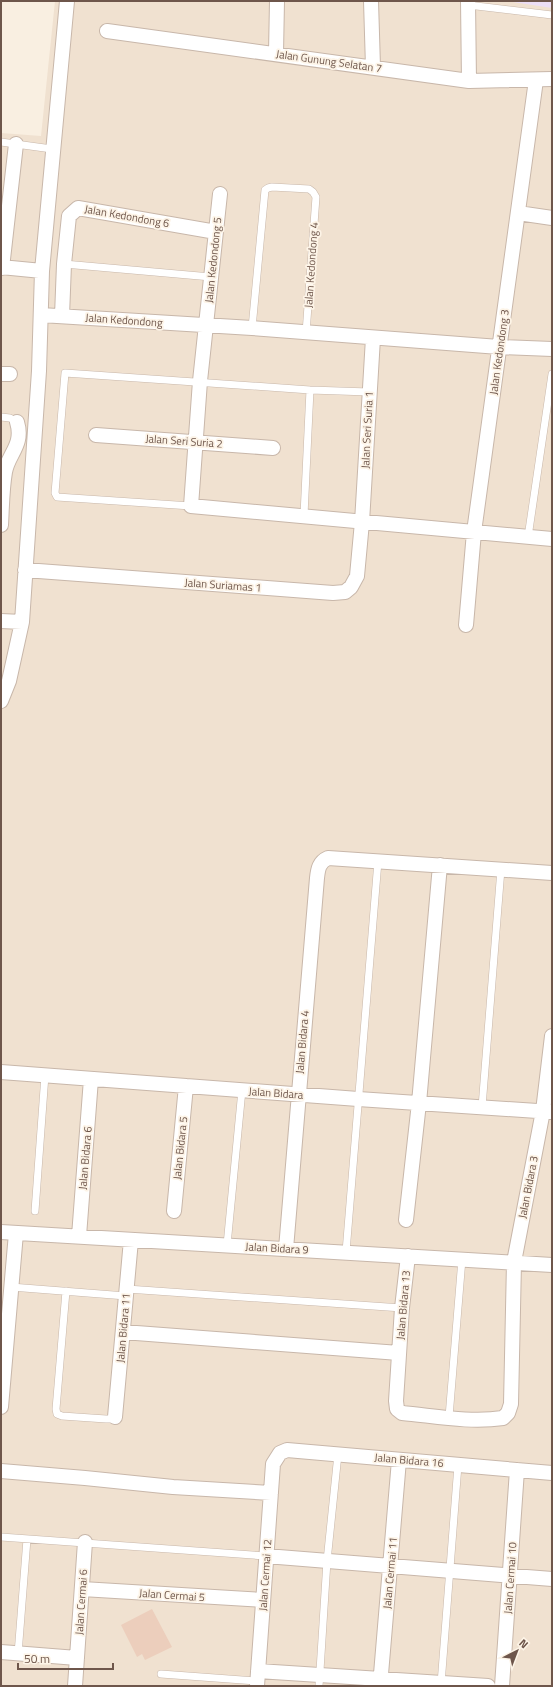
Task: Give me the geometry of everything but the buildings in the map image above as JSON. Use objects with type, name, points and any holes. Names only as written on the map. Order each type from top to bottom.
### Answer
[{"type":"street","points":[[1,701],[9,681],[22,622],[39,371],[42,271],[52,149],[67,1]]},
{"type":"street","points":[[276,53],[277,1]]},
{"type":"street","points":[[371,1],[373,67]]},
{"type":"street","points":[[468,3],[469,81]]},
{"type":"street","name":"Jalan Gunung Selatan 7","points":[[107,31],[276,53],[469,81],[552,79]]},
{"type":"street","name":"Jalan Kedondong 3","points":[[466,624],[474,532],[536,80]]},
{"type":"street","points":[[16,144],[2,268],[42,271]]},
{"type":"street","name":"Jalan Kedondong 5","points":[[192,506],[200,381],[220,194]]},
{"type":"street","name":"Jalan Kedondong 6","points":[[62,316],[64,264],[69,216],[78,208],[216,232]]},
{"type":"street","points":[[518,213],[552,218]]},
{"type":"street","name":"Jalan Kedondong","points":[[41,315],[252,328],[499,347],[552,349]]},
{"type":"street","name":"Jalan Seri Suria 1","points":[[362,522],[373,338]]},
{"type":"street","points":[[1,525],[5,471],[16,446],[18,428],[17,422]]},
{"type":"street","name":"Jalan Seri Suria 2","points":[[96,435],[273,448]]},
{"type":"street","points":[[192,506],[304,515],[362,522],[552,539]]},
{"type":"street","name":"Jalan Suriamas 1","points":[[25,570],[333,593],[345,592],[351,587],[357,576],[362,522]]},
{"type":"street","points":[[1,621],[22,622]]},
{"type":"street","name":"Jalan Bidara 4","points":[[286,1249],[298,1094],[319,867],[322,861],[328,858],[378,861]]},
{"type":"street","points":[[378,861],[552,873]]},
{"type":"street","points":[[406,1220],[419,1103],[440,865]]},
{"type":"street","name":"Jalan Bidara 3","points":[[448,1418],[490,1420],[503,1418],[508,1413],[511,1404],[514,1262],[548,1112],[552,1036]]},
{"type":"street","name":"Jalan Bidara","points":[[1,1072],[548,1112]]},
{"type":"street","name":"Jalan Bidara 6","points":[[79,1236],[91,1079]]},
{"type":"street","name":"Jalan Bidara 5","points":[[174,1211],[186,1086]]},
{"type":"street","name":"Jalan Bidara 9","points":[[1,1232],[552,1265]]},
{"type":"street","points":[[1,1407],[16,1233]]},
{"type":"street","name":"Jalan Bidara 11","points":[[115,1417],[131,1240]]},
{"type":"street","name":"Jalan Bidara 13","points":[[408,1256],[402,1308],[396,1402],[397,1409],[402,1413],[448,1418]]},
{"type":"street","points":[[123,1332],[399,1353]]},
{"type":"street","name":"Jalan Bidara 16","points":[[273,1464],[280,1453],[287,1450],[552,1473]]},
{"type":"street","name":"Jalan Cermai 11","points":[[380,1683],[399,1460]]},
{"type":"street","name":"Jalan Cermai 12","points":[[257,1679],[273,1464]]},
{"type":"street","name":"Jalan Cermai 10","points":[[502,1686],[517,1470]]},
{"type":"street","points":[[1,1471],[173,1487],[271,1493]]},
{"type":"street","name":"Jalan Cermai 6","points":[[75,1686],[85,1542]]},
{"type":"street","points":[[266,1556],[552,1579]]},
{"type":"street","name":"Jalan Cermai 5","points":[[82,1589],[263,1600]]},
{"type":"street","points":[[1,1652],[77,1658]]},
{"type":"street","points":[[257,1679],[488,1686]]},
{"type":"lane","points":[[468,3],[552,15]]},
{"type":"lane","points":[[1,142],[52,149]]},
{"type":"lane","name":"Jalan Kedondong 4","points":[[252,328],[265,190],[272,187],[309,189],[316,197],[306,333]]},
{"type":"lane","points":[[64,264],[211,277]]},
{"type":"lane","points":[[192,506],[57,497],[55,493],[66,373],[200,381],[310,390],[369,392]]},
{"type":"lane","points":[[528,537],[552,374]]},
{"type":"lane","points":[[304,515],[310,390]]},
{"type":"lane","points":[[1,417],[10,418],[17,422]]},
{"type":"lane","points":[[346,1252],[378,861]]},
{"type":"lane","points":[[482,1107],[501,869]]},
{"type":"lane","points":[[35,1212],[45,1075]]},
{"type":"lane","points":[[227,1245],[242,1090]]},
{"type":"lane","points":[[448,1418],[462,1259]]},
{"type":"lane","points":[[11,1287],[402,1308]]},
{"type":"lane","points":[[66,1291],[56,1409],[57,1414],[62,1416],[106,1419],[115,1417]]},
{"type":"lane","points":[[320,1681],[327,1561],[338,1454]]},
{"type":"lane","points":[[441,1684],[458,1465]]},
{"type":"lane","points":[[1,1537],[266,1556]]},
{"type":"lane","points":[[18,1654],[27,1538]]},
{"type":"lane","points":[[161,1674],[257,1679]]},
{"type":"shaded area","points":[[55,1],[552,1],[552,1686],[1,1686],[1,133],[41,136]]},
{"type":"shaded area","points":[[507,1],[552,1],[552,8]]}]
